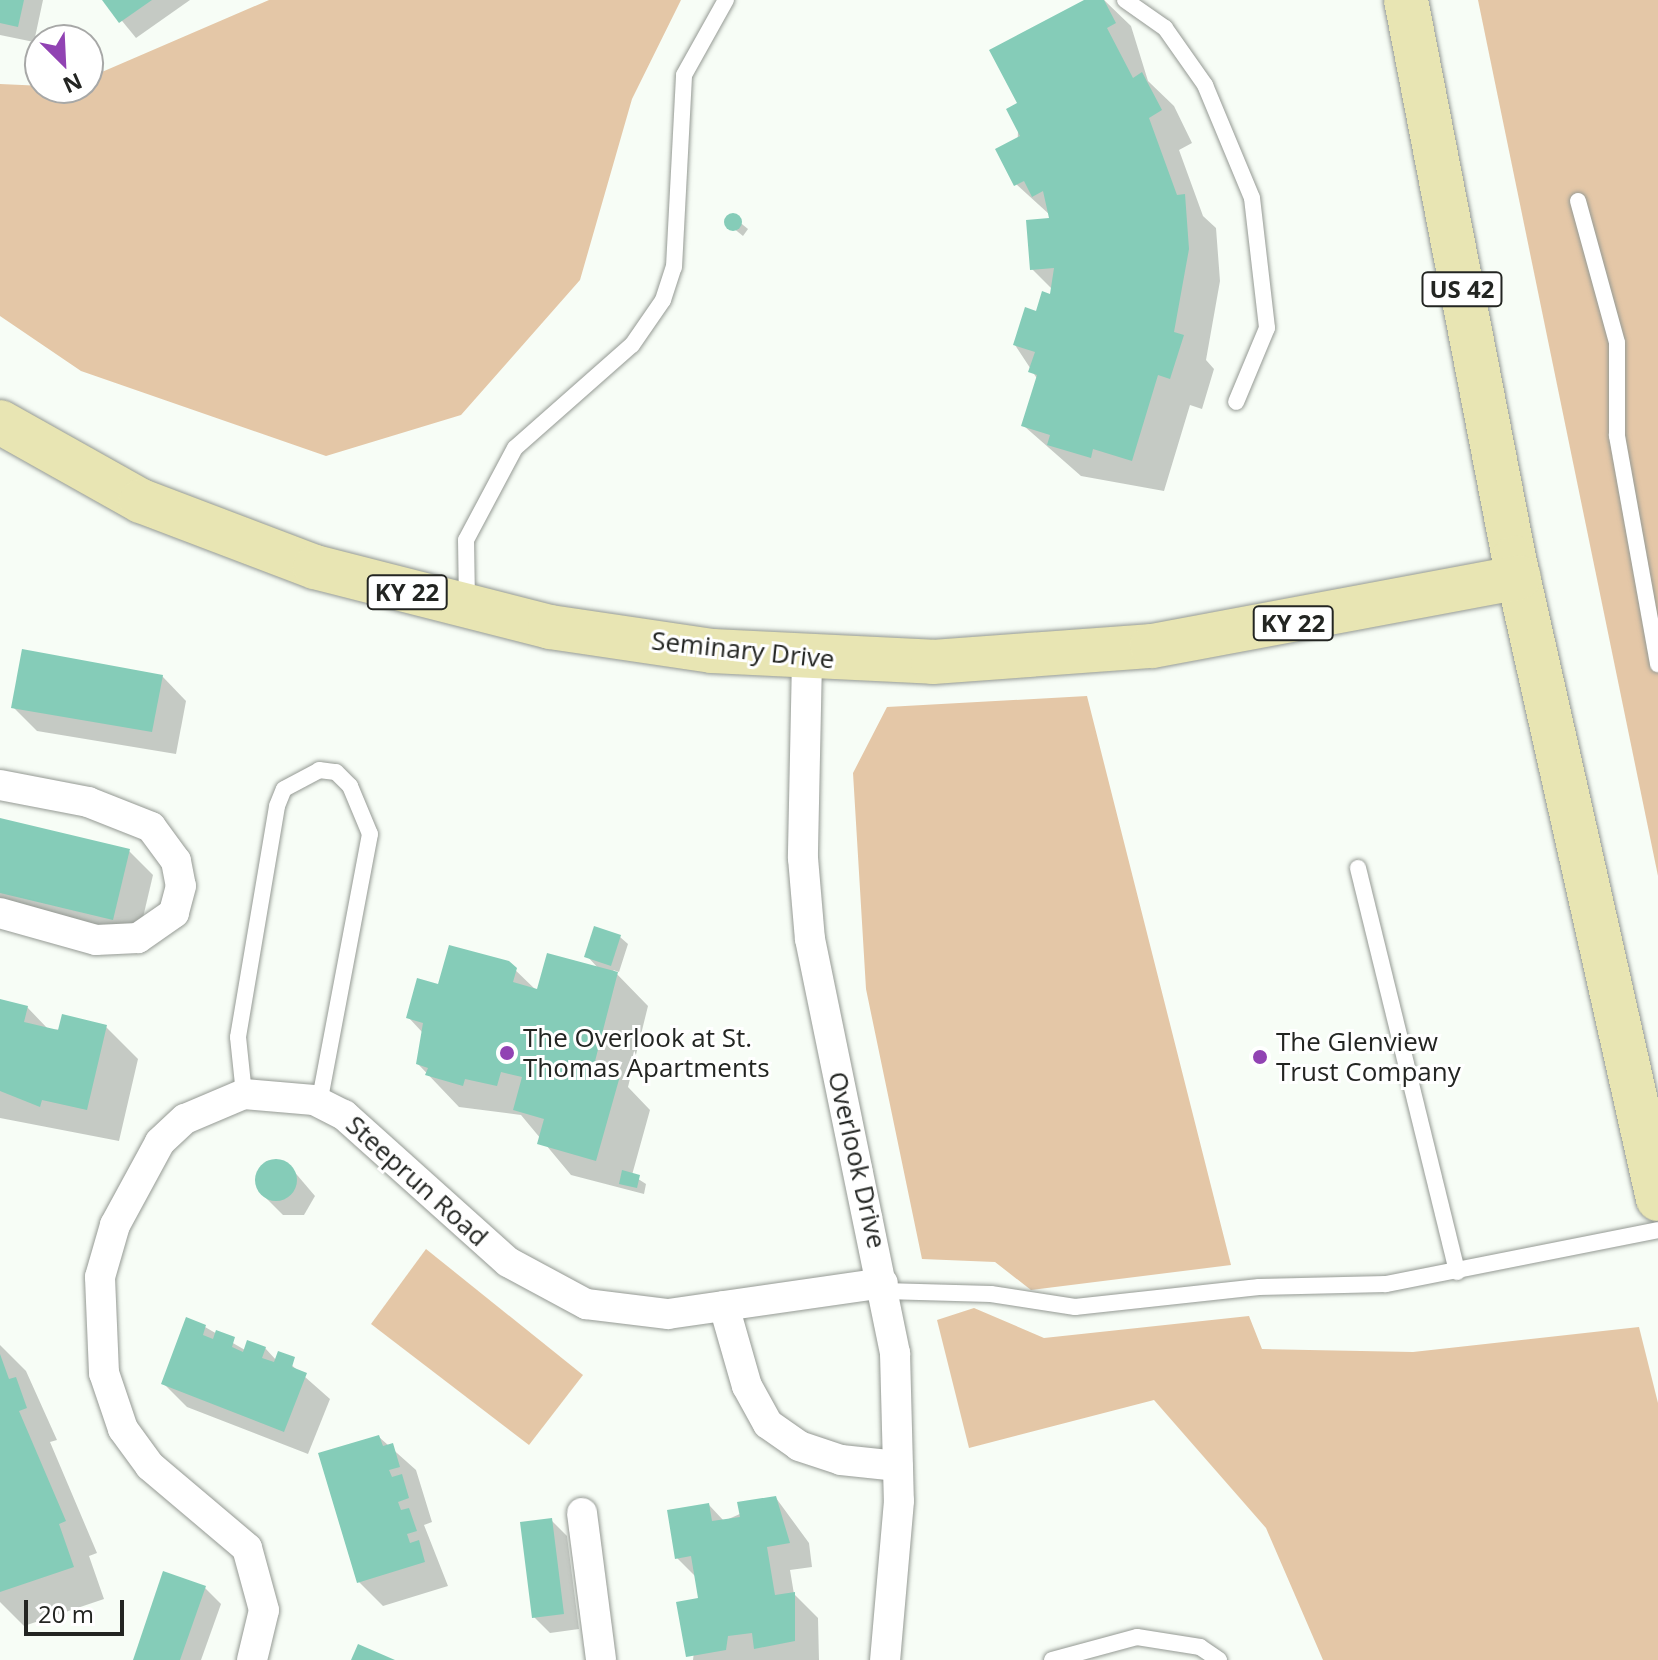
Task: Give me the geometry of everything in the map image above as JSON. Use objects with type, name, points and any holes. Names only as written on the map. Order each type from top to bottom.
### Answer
[{"type":"main road","name":"US 42","points":[[1406,0],[1519,577],[1658,1199]]},
{"type":"main road","name":"Seminary Drive","points":[[0,422],[141,501],[315,567],[467,608],[807,660],[933,662],[1152,646],[1519,577]]},
{"type":"street","name":"Overlook Drive","points":[[807,660],[803,858],[810,939],[884,1287],[895,1353],[898,1466],[885,1660]]},
{"type":"street","points":[[0,785],[88,802],[151,827],[176,861],[181,886],[174,913],[138,938],[96,940],[0,913]]},
{"type":"street","name":"Steeprun Road","points":[[252,1660],[264,1610],[259,1576],[247,1548],[150,1466],[123,1429],[104,1373],[100,1277],[115,1225],[160,1142],[198,1112],[244,1094],[319,1103],[344,1115],[544,1286],[628,1313],[724,1306],[884,1287]]},
{"type":"street","points":[[724,1306],[747,1386],[768,1424],[799,1446],[841,1460],[898,1466]]},
{"type":"street","points":[[582,1513],[601,1660]]},
{"type":"lane","points":[[467,608],[466,540],[506,461],[632,345],[663,300],[674,267],[684,75],[726,0]]},
{"type":"lane","points":[[1125,0],[1165,28],[1205,85],[1252,198],[1267,328],[1236,402]]},
{"type":"lane","points":[[1578,201],[1617,343],[1617,436],[1658,664]]},
{"type":"lane","points":[[244,1094],[238,1037],[277,806],[284,789],[319,770],[336,772],[350,786],[370,834],[319,1103]]},
{"type":"lane","points":[[1358,868],[1457,1272]]},
{"type":"lane","points":[[884,1287],[991,1294],[1075,1307],[1457,1272],[1658,1230]]},
{"type":"lane","points":[[1052,1660],[1137,1637],[1200,1647],[1219,1660]]},
{"type":"shaded area","points":[[269,0],[681,0],[632,99],[580,280],[461,415],[326,456],[81,371],[0,316],[0,84],[24,85],[24,104],[104,104],[104,71]]},
{"type":"shaded area","points":[[1478,0],[1658,0],[1658,876]]},
{"type":"shaded area","points":[[1087,696],[1231,1265],[1031,1290],[995,1262],[922,1259],[866,989],[853,773],[887,707]]},
{"type":"shaded area","points":[[426,1249],[583,1375],[529,1445],[371,1324]]},
{"type":"shaded area","points":[[974,1308],[1044,1338],[1249,1316],[1262,1349],[1413,1352],[1639,1327],[1658,1403],[1658,1660],[1323,1660],[1266,1528],[1154,1400],[969,1448],[937,1320]]},
{"type":"building","points":[[0,0],[24,0],[18,27],[0,23]]},
{"type":"building","points":[[102,0],[152,0],[119,23]]},
{"type":"building","points":[[1084,0],[1104,0],[1116,23],[1107,28],[1133,78],[1142,72],[1162,110],[1149,118],[1177,195],[1185,194],[1189,249],[1174,332],[1184,335],[1170,379],[1158,375],[1132,461],[1093,449],[1091,458],[1047,445],[1050,435],[1021,426],[1037,375],[1028,372],[1035,352],[1013,345],[1025,307],[1036,311],[1042,291],[1050,294],[1054,268],[1030,270],[1026,220],[1049,218],[1043,191],[1032,197],[1024,181],[1014,186],[995,149],[1020,136],[1006,109],[1017,103],[989,50]]},
{"type":"building","points":[[733,213],[742,222],[733,231],[724,222]]},
{"type":"building","points":[[22,649],[163,675],[152,732],[11,708]]},
{"type":"building","points":[[0,818],[130,849],[113,920],[0,893]]},
{"type":"building","points":[[594,926],[621,935],[611,966],[584,957]]},
{"type":"building","name":"The Overlook at St. Thomas Apartments","points":[[449,945],[509,961],[517,968],[513,982],[537,989],[547,953],[618,972],[593,1069],[620,1076],[596,1161],[537,1144],[544,1119],[513,1110],[522,1077],[501,1072],[497,1086],[465,1079],[463,1086],[425,1075],[428,1068],[416,1064],[423,1023],[406,1018],[417,978],[438,984]]},
{"type":"building","points":[[0,999],[28,1006],[24,1022],[58,1030],[62,1014],[107,1025],[87,1110],[42,1100],[40,1107],[0,1091]]},
{"type":"building","points":[[276,1159],[291,1165],[297,1180],[291,1195],[276,1201],[261,1195],[255,1180],[261,1165]]},
{"type":"building","points":[[622,1170],[640,1175],[637,1188],[619,1184]]},
{"type":"building","points":[[186,1317],[206,1325],[203,1335],[213,1339],[216,1330],[235,1337],[232,1347],[243,1352],[247,1340],[266,1347],[262,1358],[274,1362],[278,1351],[295,1357],[292,1367],[307,1373],[284,1432],[161,1384]]},
{"type":"building","points":[[0,1354],[9,1379],[16,1377],[27,1408],[19,1411],[66,1521],[59,1524],[74,1567],[0,1592]]},
{"type":"building","points":[[379,1435],[383,1446],[393,1443],[400,1467],[389,1470],[392,1477],[402,1474],[409,1498],[398,1502],[401,1510],[409,1508],[417,1531],[407,1534],[410,1543],[419,1540],[425,1562],[357,1583],[318,1453]]},
{"type":"building","points":[[776,1496],[790,1543],[767,1547],[775,1595],[795,1592],[795,1641],[754,1649],[752,1633],[728,1636],[726,1650],[686,1657],[676,1602],[698,1598],[691,1556],[675,1559],[667,1510],[709,1503],[712,1521],[740,1517],[737,1502]]},
{"type":"building","points":[[552,1518],[564,1614],[532,1618],[520,1522]]},
{"type":"building","points":[[163,1571],[206,1586],[180,1660],[133,1660]]},
{"type":"building","points":[[358,1644],[395,1660],[351,1660]]},
{"type":"place","name":"The Overlook at St. Thomas Apartments","points":[[507,1053]]},
{"type":"place","name":"The Glenview Trust Company","points":[[1260,1057]]}]
